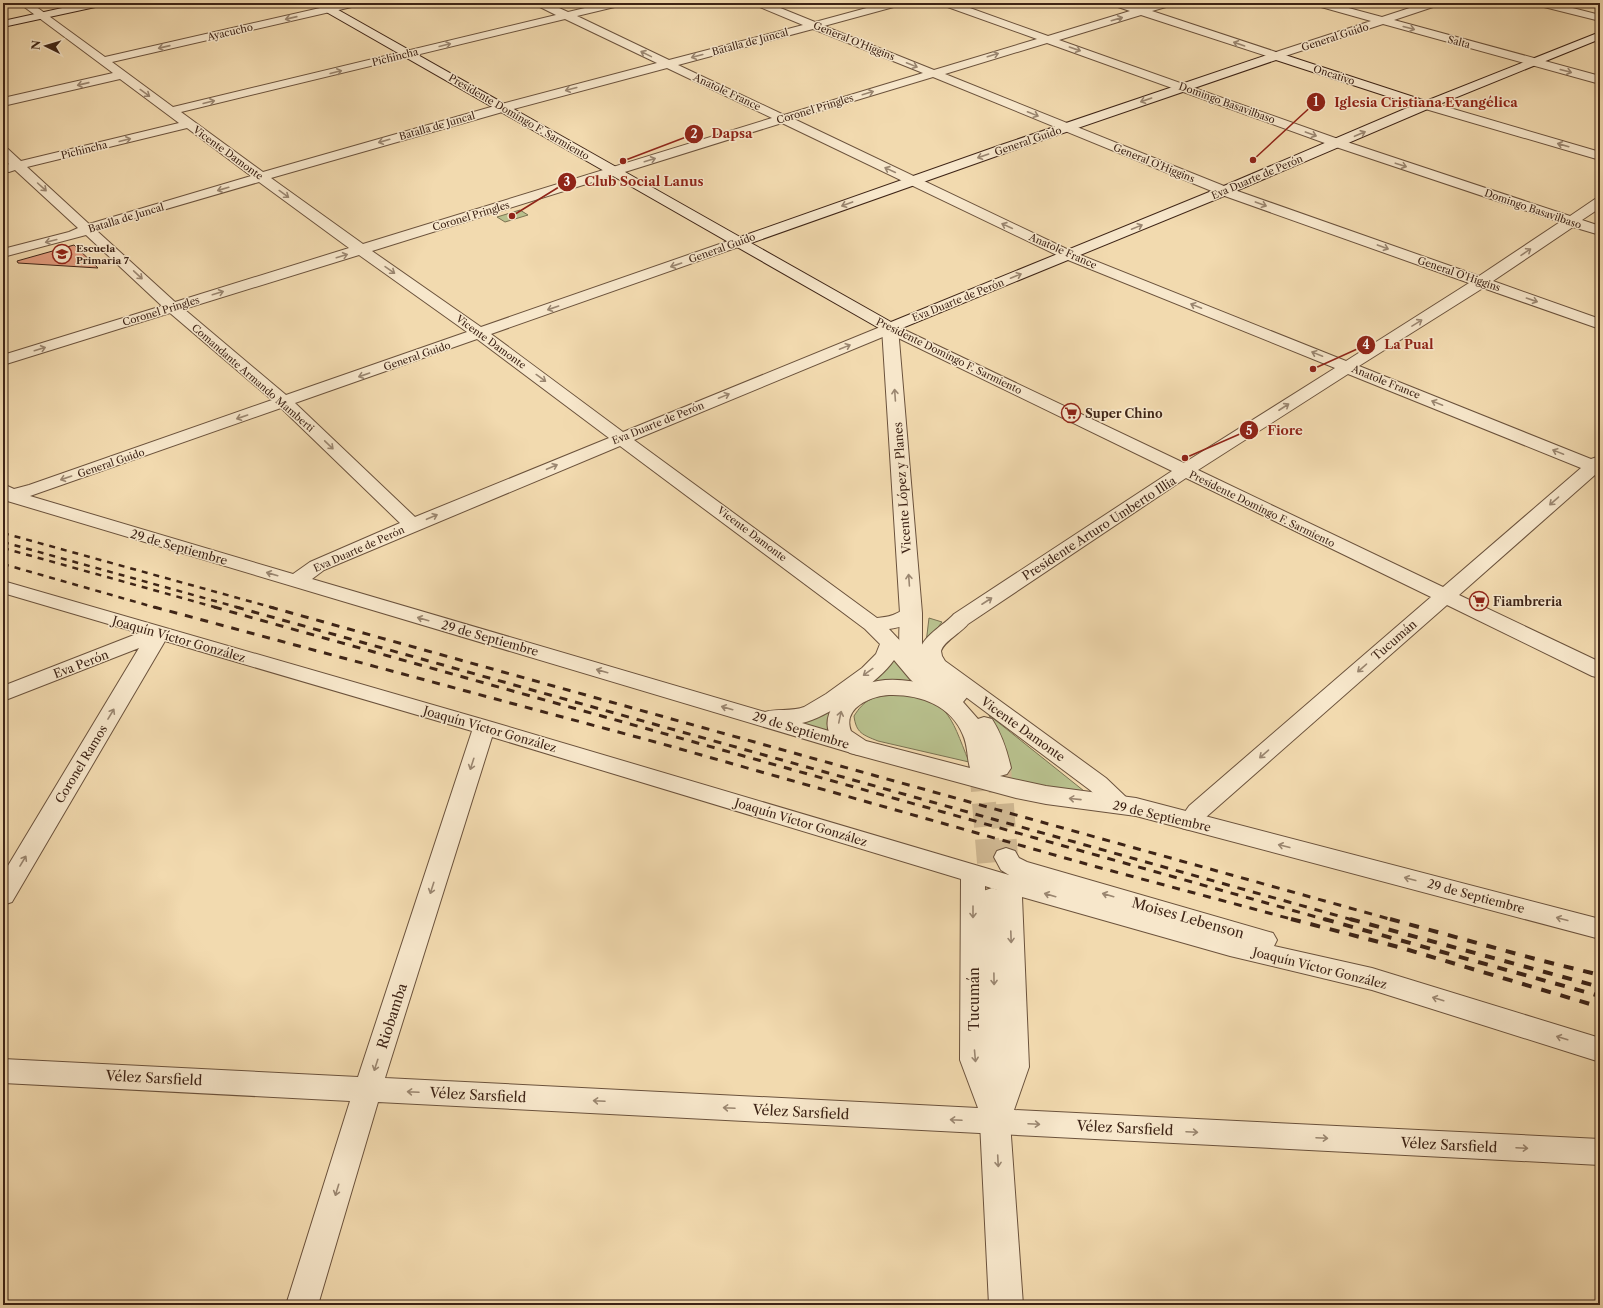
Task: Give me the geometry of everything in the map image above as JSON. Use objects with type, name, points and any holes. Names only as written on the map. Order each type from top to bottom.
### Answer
[{"type":"main road","points":[[3,24],[82,3]]},
{"type":"main road","points":[[3,20],[100,3]]},
{"type":"main road","name":"Presidente Domingo F. Sarmiento","points":[[318,3],[613,172],[890,328]]},
{"type":"main road","name":"Eva Duarte de Perón","points":[[890,328],[1224,191],[1426,105],[1600,35]]},
{"type":"main road","name":"General Guido","points":[[739,242],[1182,87],[1276,56]]},
{"type":"main road","name":"Oncativo","points":[[1276,56],[1426,105]]},
{"type":"main road","name":"Vicente López y Planes","points":[[890,328],[911,613],[910,648]]},
{"type":"main road","points":[[858,747],[841,734],[838,721],[842,709],[847,703],[861,693],[882,687],[898,687],[927,691],[943,698],[955,706],[972,728],[980,752],[990,767],[996,753],[989,733],[975,711],[919,665],[914,660],[910,648]]},
{"type":"main road","name":"29 de Septiembre","points":[[858,747],[1016,789],[1070,799],[1119,804],[1600,929]]},
{"type":"main road","points":[[995,1122],[1001,891]]},
{"type":"main road","name":"Tucumán","points":[[995,1122],[1006,1305]]},
{"type":"street","name":"Vicente Damonte","points":[[24,3],[260,177],[480,334],[872,624],[932,660],[938,666],[1098,784],[1119,804]]},
{"type":"street","name":"Ayacucho","points":[[103,61],[356,3]]},
{"type":"street","name":"Anatole France","points":[[540,3],[1068,255],[1598,466]]},
{"type":"street","name":"Pichincha","points":[[171,111],[619,3]]},
{"type":"street","name":"General O'Higgins","points":[[759,3],[1224,191],[1600,324]]},
{"type":"street","name":"Batalla de Juncal","points":[[3,253],[74,235],[103,223],[502,108],[897,3]]},
{"type":"street","name":"Domingo Basavilbaso","points":[[946,3],[1337,143],[1600,232]]},
{"type":"street","name":"Oncativo","points":[[1116,3],[1276,56]]},
{"type":"street","name":"Coronel Pringles","points":[[3,360],[782,119],[1169,3]]},
{"type":"street","name":"Salta","points":[[1318,3],[1600,80]]},
{"type":"street","name":"General Guido","points":[[1276,56],[1435,3]]},
{"type":"street","points":[[1540,3],[1600,18]]},
{"type":"street","points":[[3,102],[120,75]]},
{"type":"street","name":"Oncativo","points":[[1426,105],[1600,156]]},
{"type":"street","name":"Pichincha","points":[[3,170],[189,124]]},
{"type":"street","name":"Comandante Armando Mamberti","points":[[3,152],[172,307],[285,402],[412,525]]},
{"type":"street","name":"Presidente Arturo Umberto Illia","points":[[755,716],[795,716],[820,708],[879,664],[888,652],[910,648],[943,625],[961,619],[1184,471],[1481,282],[1600,202]]},
{"type":"street","name":"General Guido","points":[[7,493],[35,489],[739,242]]},
{"type":"street","name":"Eva Duarte de Perón","points":[[296,581],[317,566],[412,525],[890,328]]},
{"type":"street","name":"Presidente Domingo F. Sarmiento","points":[[890,328],[1600,672]]},
{"type":"street","name":"Tucumán","points":[[1190,822],[1197,812],[1444,597],[1598,466]]},
{"type":"street","name":"29 de Septiembre","points":[[7,493],[296,581],[858,747]]},
{"type":"street","name":"Joaquín Víctor González","points":[[3,587],[484,727],[973,873],[1001,891],[1372,979],[1600,1050]]},
{"type":"street","points":[[872,624],[896,622],[905,619],[911,613]]},
{"type":"street","name":"Eva Perón","points":[[3,694],[159,633]]},
{"type":"street","name":"Coronel Ramos","points":[[3,895],[159,633]]},
{"type":"street","name":"Vicente Damonte","points":[[910,648],[918,674],[943,698]]},
{"type":"street","name":"Riobamba","points":[[302,1305],[368,1089],[484,727]]},
{"type":"street","name":"Moises Lebenson","points":[[1006,857],[1010,864],[1019,869],[1288,947],[1372,979]]},
{"type":"street","name":"Tucumán","points":[[973,873],[974,1060],[995,1122]]},
{"type":"street","name":"Vélez Sarsfield","points":[[3,1071],[1600,1152]]},
{"type":"green space","points":[[520,210],[528,215],[505,222],[497,217]]},
{"type":"green space","points":[[929,618],[942,622],[926,643]]},
{"type":"green space","points":[[895,660],[909,678],[919,684],[870,685],[833,732],[790,721],[888,666]]},
{"type":"green space","points":[[891,694],[910,695],[925,698],[936,704],[951,720],[969,762],[878,741],[861,733],[856,726],[854,716],[861,706],[869,700],[879,696]]},
{"type":"green space","points":[[989,715],[1089,795],[1009,779],[1007,755]]},
{"type":"building","name":"Escuela Primaria 7","points":[[74,245],[98,268],[18,263],[17,261]]},
{"type":"tunnel","points":[[981,767],[992,898]]},
{"type":"tunnel","points":[[999,768],[1006,857]]},
{"type":"railway","points":[[3,533],[274,608]]},
{"type":"railway","points":[[3,542],[240,608]]},
{"type":"railway","points":[[3,548],[218,608]]},
{"type":"railway","points":[[3,564],[157,608]]},
{"type":"railway","points":[[154,607],[659,743],[1097,867],[1295,920]]},
{"type":"railway","points":[[214,607],[1327,920]]},
{"type":"railway","points":[[236,607],[1353,920]]},
{"type":"railway","points":[[270,607],[1393,920]]},
{"type":"railway","points":[[1291,919],[1402,948],[1600,1007]]},
{"type":"railway","points":[[1324,919],[1600,996]]},
{"type":"railway","points":[[1350,919],[1600,987]]},
{"type":"railway","points":[[1390,919],[1539,960],[1600,975]]},
{"type":"place","name":"Iglesia Cristiana Evangélica","points":[[1253,160]]},
{"type":"place","name":"Dapsa","points":[[623,161]]},
{"type":"place","name":"Club Social Lanus","points":[[512,216]]},
{"type":"place","name":"Escuela Primaria 7","points":[[62,254]]},
{"type":"place","name":"La Pual","points":[[1313,369]]},
{"type":"place","name":"Super Chino","points":[[1071,413]]},
{"type":"place","name":"Fiore","points":[[1185,458]]},
{"type":"place","name":"Fiambreria","points":[[1479,601]]}]
